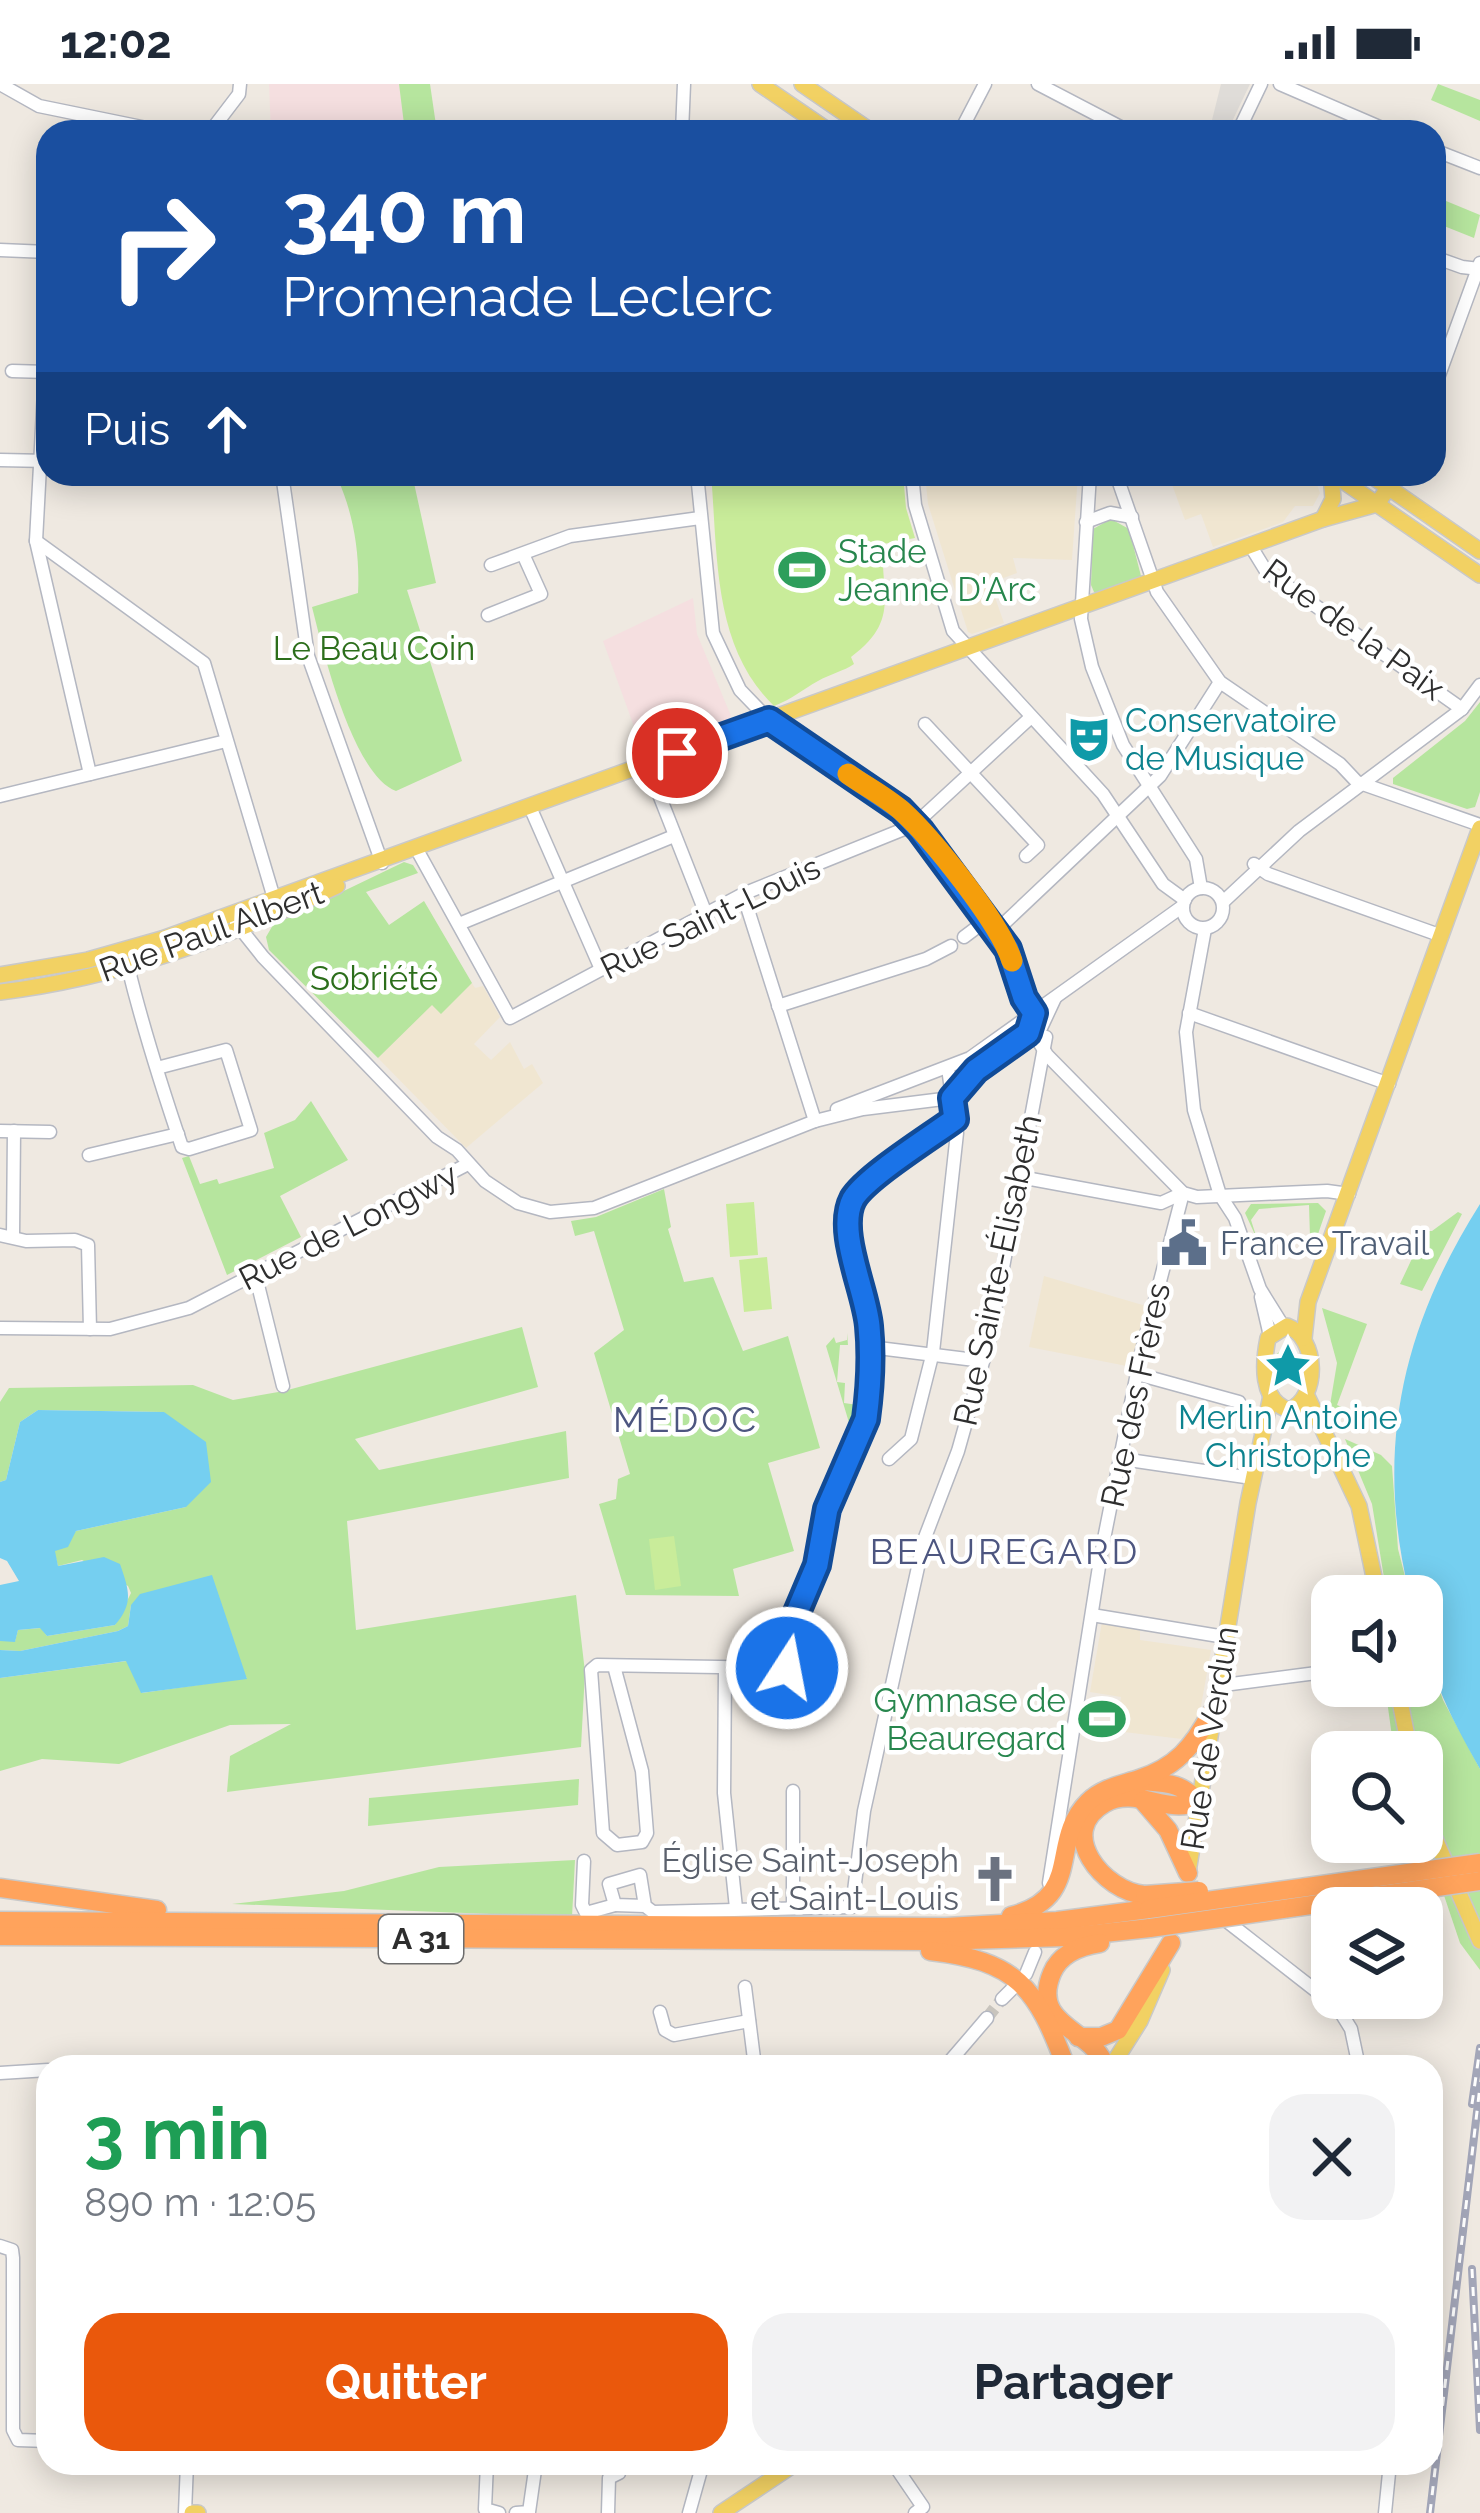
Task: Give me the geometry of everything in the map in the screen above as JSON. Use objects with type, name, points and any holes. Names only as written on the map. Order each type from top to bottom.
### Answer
[{"type":"highway","points":[[1148,1911],[1096,1870],[1083,1835],[1101,1805],[1138,1789],[1187,1753],[1211,1714]]},
{"type":"highway","points":[[994,1925],[1041,1905],[1062,1875],[1076,1818],[1099,1793],[1176,1785],[1190,1791],[1197,1802]]},
{"type":"highway","points":[[1138,1789],[1168,1830],[1185,1891]]},
{"type":"highway","points":[[1100,2055],[1057,2019],[1048,1990],[1053,1971],[1070,1952],[1148,1911],[1228,1888],[1244,1896],[1480,1863]]},
{"type":"highway","name":"A 31","points":[[0,1921],[840,1928],[994,1925],[1480,1881]]},
{"type":"highway","points":[[0,1888],[123,1908],[234,1913],[249,1922]]},
{"type":"highway","name":"A 31","points":[[0,1936],[1007,1940],[1148,1911]]},
{"type":"highway","points":[[842,1941],[990,1961],[1027,1988],[1061,2055]]},
{"type":"highway","points":[[1078,2037],[1101,2037],[1118,2030],[1171,1942]]},
{"type":"main road","points":[[760,84],[809,120]]},
{"type":"main road","points":[[802,84],[855,120]]},
{"type":"main road","points":[[1325,514],[1333,499],[1332,486]]},
{"type":"main road","points":[[1350,486],[1480,575]]},
{"type":"main road","name":"Rue Paul Albert","points":[[0,992],[128,967],[243,927],[276,907],[381,861],[1082,607],[1155,586],[1325,514],[1370,500],[1388,486]]},
{"type":"main road","points":[[1400,486],[1480,550]]},
{"type":"main road","points":[[1258,1451],[1295,1405],[1310,1370],[1304,1338],[1307,1305],[1480,826]]},
{"type":"main road","name":"Rue Paul Albert","points":[[0,975],[123,951],[226,916],[276,907]]},
{"type":"main road","points":[[1280,1329],[1307,1305]]},
{"type":"main road","points":[[1280,1329],[1298,1330],[1304,1338]]},
{"type":"main road","name":"Rue de Verdun","points":[[1116,2055],[1140,2021],[1185,1891],[1211,1714],[1270,1396],[1264,1370],[1280,1329]]},
{"type":"main road","points":[[1270,1396],[1295,1405],[1329,1443],[1359,1506],[1374,1575]]},
{"type":"main road","points":[[1443,1857],[1479,1938]]},
{"type":"main road","points":[[721,2513],[780,2475]]},
{"type":"street","points":[[0,84],[39,106],[107,120]]},
{"type":"street","points":[[219,120],[239,94],[240,84]]},
{"type":"street","points":[[682,120],[684,84]]},
{"type":"street","points":[[966,120],[985,84]]},
{"type":"street","points":[[1038,84],[1107,120]]},
{"type":"street","points":[[1244,120],[1262,84]]},
{"type":"street","points":[[1280,84],[1363,120]]},
{"type":"street","points":[[833,120],[841,110]]},
{"type":"street","points":[[1446,154],[1480,168]]},
{"type":"street","points":[[0,250],[36,252]]},
{"type":"street","points":[[1446,260],[1479,267],[1446,356]]},
{"type":"street","points":[[12,371],[36,372]]},
{"type":"street","points":[[0,460],[36,461]]},
{"type":"street","points":[[41,486],[36,541],[90,774]]},
{"type":"street","points":[[284,486],[308,656],[381,861]]},
{"type":"street","points":[[698,486],[713,633],[740,690],[769,720],[901,810],[1008,949],[1039,1040],[1183,1193]]},
{"type":"street","points":[[913,486],[953,632],[1122,812],[1193,926],[1205,928],[1220,920],[1220,898],[1256,864],[1462,709],[1480,685]]},
{"type":"street","points":[[1089,486],[1082,607],[1092,667],[1123,745],[1196,859],[1201,888]]},
{"type":"street","points":[[1120,486],[1155,586],[1220,682],[1340,764],[1357,782],[1480,826]]},
{"type":"street","points":[[1086,522],[1110,513],[1132,517]]},
{"type":"street","points":[[491,565],[570,536],[700,518]]},
{"type":"street","points":[[36,541],[204,663],[276,907]]},
{"type":"street","name":"Rue de la Paix","points":[[1250,545],[1266,571],[1462,709]]},
{"type":"street","points":[[488,615],[541,594],[524,554]]},
{"type":"street","points":[[964,937],[992,925],[1160,776],[1220,682]]},
{"type":"street","points":[[914,825],[1031,717]]},
{"type":"street","points":[[925,724],[1038,845],[1027,856]]},
{"type":"street","points":[[0,796],[226,741]]},
{"type":"street","points":[[646,764],[706,914]]},
{"type":"street","points":[[1122,812],[1147,801],[1160,802]]},
{"type":"street","points":[[530,807],[601,969]]},
{"type":"street","name":"Rue Saint-Louis","points":[[459,924],[510,1018],[742,894],[914,825]]},
{"type":"street","points":[[416,848],[459,924],[674,836]]},
{"type":"street","points":[[1256,864],[1268,874],[1442,936]]},
{"type":"street","points":[[1201,888],[1220,898]]},
{"type":"street","points":[[952,1098],[976,1070],[1039,1040],[1055,998],[1184,908],[1201,888]]},
{"type":"street","points":[[742,894],[815,1121]]},
{"type":"street","points":[[226,916],[243,927],[263,957],[309,1006],[468,1164]]},
{"type":"street","points":[[1205,928],[1189,1012],[1186,1060],[1194,1110],[1220,1196],[1234,1218],[1280,1329]]},
{"type":"street","points":[[778,1006],[951,946]]},
{"type":"street","points":[[128,967],[157,1068],[182,1147],[189,1149],[251,1130],[226,1049],[157,1068]]},
{"type":"street","points":[[1189,1012],[1389,1084]]},
{"type":"street","name":"Rue de Longwy","points":[[0,1328],[90,1329],[142,1323],[189,1308],[468,1164],[501,1194],[536,1210],[594,1208],[970,1058],[1039,1040]]},
{"type":"street","name":"Rue Sainte-Élisabeth","points":[[793,1908],[851,1907],[864,1811],[924,1540],[958,1450],[983,1361],[1020,1177],[1039,1040]]},
{"type":"street","points":[[889,1459],[911,1439],[933,1352],[958,1133],[947,1068]]},
{"type":"street","name":"Rue de Longwy","points":[[815,1121],[863,1109],[952,1098]]},
{"type":"street","points":[[614,1666],[642,1771],[647,1833],[642,1842],[616,1845],[603,1832],[591,1670],[597,1664],[787,1668],[792,1624],[817,1565],[827,1509],[866,1419],[869,1321],[848,1228],[851,1203],[865,1186],[955,1119]]},
{"type":"street","points":[[50,1132],[7,1131],[6,1235],[88,1245],[90,1329]]},
{"type":"street","points":[[89,1155],[178,1134]]},
{"type":"street","points":[[1020,1177],[1161,1203],[1183,1193],[1349,1193]]},
{"type":"street","name":"Rue des Frères","points":[[1049,1883],[1137,1374],[1183,1193]]},
{"type":"street","points":[[255,1273],[284,1386]]},
{"type":"street","points":[[870,1347],[983,1361]]},
{"type":"street","points":[[1137,1374],[1239,1402]]},
{"type":"street","points":[[1122,1459],[1252,1478]]},
{"type":"street","points":[[1092,1615],[1225,1637]]},
{"type":"street","points":[[724,1670],[724,1793],[736,1908]]},
{"type":"street","points":[[1216,1686],[1311,1674]]},
{"type":"street","points":[[584,1861],[582,1905],[586,1913],[615,1905],[645,1906],[653,1912],[793,1908],[793,1791]]},
{"type":"street","points":[[615,1905],[609,1884],[640,1875],[645,1906]]},
{"type":"street","points":[[1185,1891],[1338,2008],[1351,2029],[1356,2055]]},
{"type":"street","points":[[1026,1974],[1035,1952]]},
{"type":"street","points":[[1001,2000],[1015,1986]]},
{"type":"street","points":[[746,1988],[753,2055]]},
{"type":"street","points":[[660,2012],[665,2030],[674,2035],[749,2021]]},
{"type":"street","points":[[955,2055],[987,2018]]},
{"type":"street","points":[[0,2073],[36,2072]]},
{"type":"street","points":[[0,2246],[12,2251],[6,2403],[18,2440],[36,2441]]},
{"type":"street","points":[[188,2475],[194,2513]]},
{"type":"street","points":[[486,2475],[485,2509],[499,2513]]},
{"type":"street","points":[[516,2513],[529,2512],[534,2475]]},
{"type":"street","points":[[608,2513],[609,2479],[616,2475]]},
{"type":"street","points":[[689,2513],[700,2475]]},
{"type":"street","points":[[901,2475],[923,2507],[915,2513]]},
{"type":"street","points":[[1385,2513],[1389,2475]]},
{"type":"shaded area","points":[[269,84],[399,84],[404,120],[270,120]]},
{"type":"shaded area","points":[[1221,84],[1250,84],[1233,120],[1212,120]]},
{"type":"shaded area","points":[[926,486],[1077,486],[1072,560],[1013,558],[1017,573],[990,583],[1004,623],[972,634],[928,504]]},
{"type":"shaded area","points":[[1173,486],[1318,486],[1320,493],[1313,506],[1295,506],[1283,522],[1213,547],[1201,514],[1185,520]]},
{"type":"shaded area","points":[[693,598],[697,634],[731,716],[726,723],[644,754],[603,641]]},
{"type":"shaded area","points":[[472,983],[475,988],[483,986],[500,1017],[474,1044],[491,1060],[510,1042],[524,1069],[532,1064],[543,1083],[466,1148],[378,1058],[432,1004],[441,1013]]},
{"type":"shaded area","points":[[1044,1276],[1146,1306],[1132,1367],[1029,1347]]},
{"type":"shaded area","points":[[1102,1622],[1140,1628],[1140,1640],[1211,1650],[1198,1723],[1190,1740],[1116,1731],[1121,1697],[1090,1692]]},
{"type":"green space","points":[[399,84],[430,84],[435,120],[404,120]]},
{"type":"green space","points":[[1438,84],[1480,100],[1480,121],[1431,100]]},
{"type":"green space","points":[[1446,201],[1480,215],[1474,238],[1446,227]]},
{"type":"green space","name":"Le Beau Coin","points":[[341,486],[415,486],[436,583],[407,590],[462,761],[396,791],[380,780],[353,737],[312,607],[358,593],[355,536]]},
{"type":"green space","name":"Stade Jeanne D'Arc","points":[[712,486],[904,486],[915,538],[883,544],[885,605],[877,631],[851,657],[854,664],[774,706],[739,656],[718,567]]},
{"type":"green space","points":[[1111,519],[1129,529],[1141,576],[1094,592],[1093,529]]},
{"type":"green space","points":[[1480,702],[1480,792],[1475,807],[1467,809],[1393,784],[1393,778],[1465,721]]},
{"type":"green space","name":"Sobriété","points":[[404,862],[418,873],[366,892],[389,925],[424,901],[472,983],[441,1014],[432,1005],[378,1058],[269,950],[266,937],[273,925]]},
{"type":"green space","points":[[311,1101],[348,1160],[280,1196],[301,1237],[227,1275],[182,1158],[189,1156],[200,1184],[217,1179],[219,1184],[274,1168],[264,1133],[295,1120]]},
{"type":"green space","points":[[664,1189],[668,1229],[684,1282],[713,1277],[743,1351],[788,1336],[820,1448],[768,1463],[794,1551],[733,1569],[739,1596],[626,1595],[599,1504],[616,1499],[618,1479],[630,1474],[594,1353],[624,1330],[594,1231],[575,1236],[571,1221],[596,1217]]},
{"type":"green space","points":[[754,1202],[758,1255],[730,1257],[726,1204]]},
{"type":"green space","points":[[1318,1203],[1326,1211],[1318,1234],[1310,1237],[1309,1205],[1259,1209],[1251,1220],[1257,1239],[1245,1213],[1251,1204]]},
{"type":"green space","points":[[1462,1214],[1422,1291],[1400,1284],[1425,1231]]},
{"type":"green space","points":[[767,1257],[772,1309],[744,1312],[739,1260]]},
{"type":"green space","points":[[1322,1308],[1367,1324],[1337,1405],[1344,1408],[1335,1420],[1330,1405],[1337,1363]]},
{"type":"green space","points":[[522,1327],[538,1387],[355,1439],[379,1470],[566,1431],[569,1478],[347,1521],[356,1630],[576,1595],[585,1672],[581,1747],[227,1792],[230,1756],[291,1724],[230,1725],[119,1764],[42,1759],[0,1771],[0,1678],[127,1661],[142,1693],[247,1678],[131,1605],[128,1626],[118,1631],[20,1651],[0,1650],[0,1641],[15,1641],[18,1630],[41,1628],[47,1636],[115,1625],[131,1593],[128,1586],[82,1560],[58,1566],[54,1551],[76,1531],[186,1507],[164,1412],[38,1410],[20,1422],[6,1480],[0,1482],[0,1402],[9,1388],[193,1385],[233,1400],[284,1391]]},
{"type":"green space","points":[[864,1329],[865,1398],[853,1436],[826,1346],[834,1337],[836,1343],[847,1340],[847,1333],[848,1345],[840,1345],[837,1382],[845,1383],[844,1403],[858,1405],[863,1343],[856,1342],[859,1330]]},
{"type":"green space","points":[[1287,1350],[1298,1354],[1302,1365],[1298,1376],[1287,1380],[1276,1376],[1272,1365],[1276,1354]]},
{"type":"green space","points":[[1345,1439],[1381,1455],[1392,1466],[1405,1575],[1384,1575],[1372,1504]]},
{"type":"green space","points":[[674,1536],[681,1586],[655,1590],[649,1539]]},
{"type":"green space","points":[[1443,1700],[1480,1769],[1480,1970],[1460,1943],[1433,1863],[1443,1863],[1443,1731],[1391,1731],[1388,1707],[1443,1707]]},
{"type":"green space","points":[[579,1779],[578,1805],[368,1826],[369,1798]]},
{"type":"green space","points":[[575,1860],[572,1917],[232,1904],[344,1891],[439,1867]]},
{"type":"water","points":[[1480,1204],[1480,1769],[1443,1696],[1443,1575],[1406,1575],[1395,1492],[1402,1393],[1414,1345],[1453,1251]]},
{"type":"water","points":[[38,1410],[164,1412],[206,1442],[211,1482],[186,1507],[76,1531],[68,1547],[55,1551],[58,1566],[104,1557],[120,1564],[128,1596],[115,1625],[47,1636],[40,1628],[18,1630],[15,1642],[0,1641],[0,1585],[19,1581],[0,1558],[0,1482],[6,1480],[20,1422]]},
{"type":"water","points":[[212,1575],[247,1679],[141,1693],[126,1661],[0,1678],[0,1650],[20,1651],[118,1631],[128,1626],[131,1605],[140,1594]]},
{"type":"tunnel","points":[[987,2018],[1002,1999]]},
{"type":"railway","points":[[1472,2104],[1480,2048]]},
{"type":"railway","points":[[1443,2402],[1480,2086]]},
{"type":"railway","points":[[1472,2269],[1480,2430]]},
{"type":"railway","points":[[1430,2513],[1434,2475]]},
{"type":"slow traffic","points":[[848,774],[901,810],[920,830],[968,891],[1012,961]]},
{"type":"place","name":"Stade Jeanne D'Arc","points":[[802,570]]},
{"type":"place","name":"Conservatoire de Musique","points":[[1089,739]]},
{"type":"place","name":"France Travail","points":[[1184,1243]]},
{"type":"place","name":"Merlin Antoine Christophe","points":[[1288,1366]]},
{"type":"place","name":"Gymnase de Beauregard","points":[[1102,1719]]},
{"type":"place","name":"Église Saint-Joseph et Saint-Louis","points":[[995,1879]]},
{"type":"district","name":"MÉDOC","points":[[686,1419]]},
{"type":"district","name":"BEAUREGARD","points":[[1005,1551]]},
{"type":"route","points":[[677,753],[769,720],[901,810],[968,891],[1008,949],[1024,998],[1034,1013],[1028,1033],[976,1070],[952,1098],[955,1119],[865,1186],[851,1203],[848,1228],[869,1321],[868,1405],[827,1509],[817,1565],[792,1624],[787,1668]]}]
